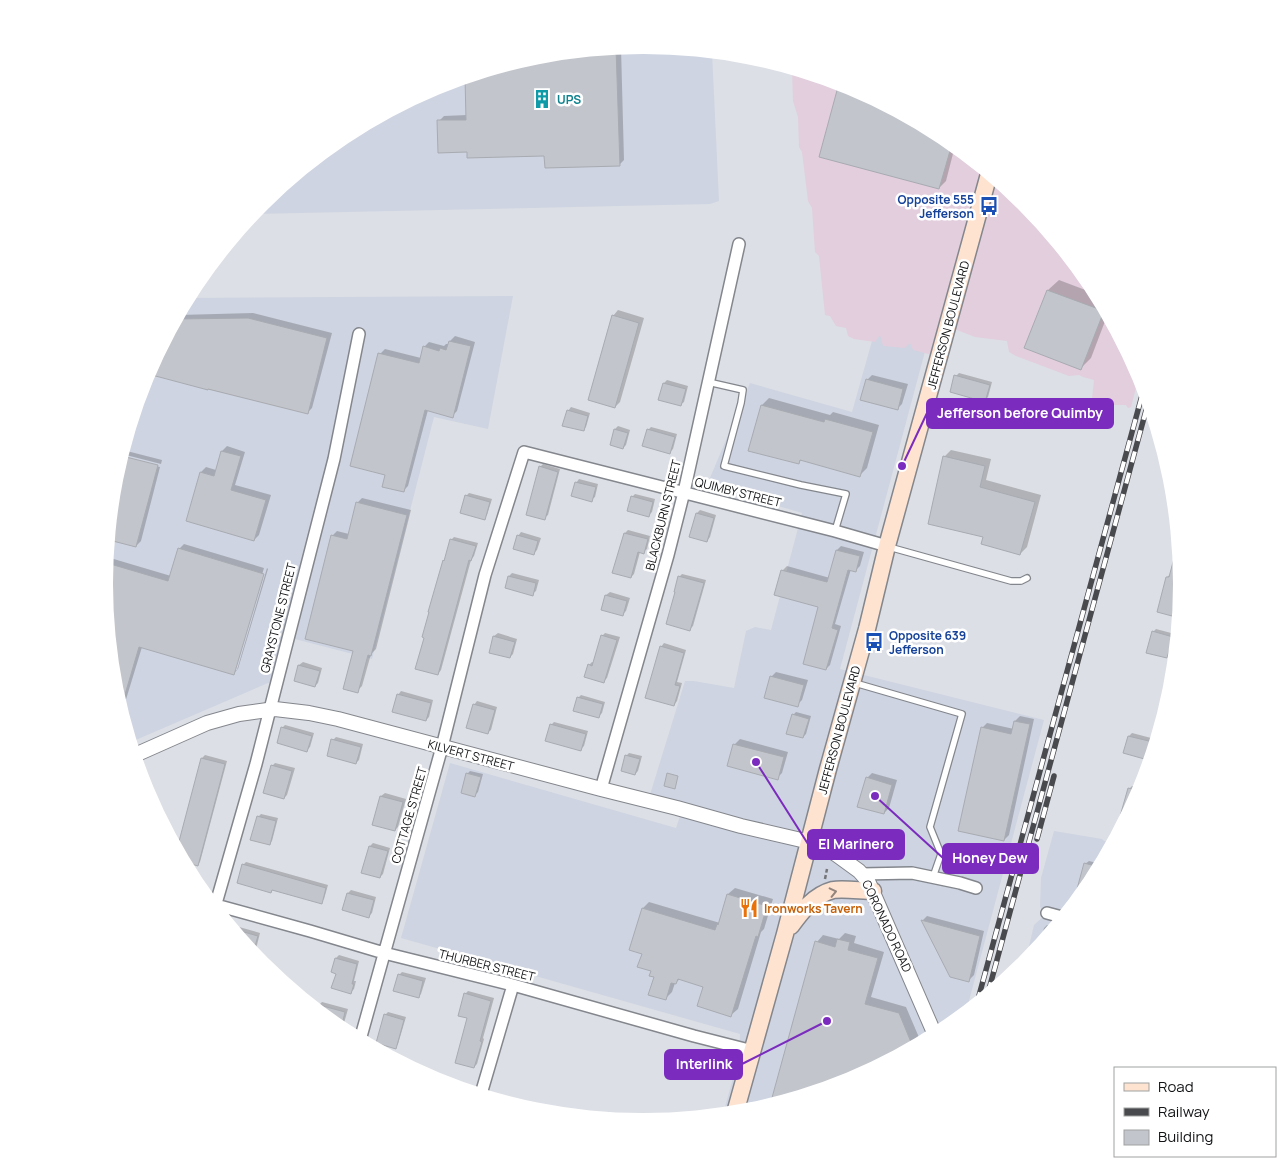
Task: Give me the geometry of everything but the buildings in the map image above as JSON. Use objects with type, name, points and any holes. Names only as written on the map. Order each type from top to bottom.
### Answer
[{"type":"main road","name":"JEFFERSON BOULEVARD","points":[[738,1104],[810,842],[887,546],[987,181]]},
{"type":"main road","points":[[785,934],[803,910],[817,897],[834,890],[874,892]]},
{"type":"street","name":"BLACKBURN STREET","points":[[600,789],[668,555],[684,492],[738,244]]},
{"type":"street","name":"GRAYSTONE STREET","points":[[217,898],[256,764],[334,458],[359,334]]},
{"type":"street","name":"QUIMBY STREET","points":[[524,452],[887,546]]},
{"type":"street","name":"COTTAGE STREET","points":[[362,1032],[442,747],[485,575],[524,452]]},
{"type":"street","name":"KILVERT STREET","points":[[141,753],[207,723],[238,714],[275,709],[288,710],[338,718],[600,789],[810,842]]},
{"type":"street","name":"CORONADO ROAD","points":[[810,842],[837,854],[850,863],[868,881],[932,1027]]},
{"type":"street","points":[[862,874],[912,873],[976,888]]},
{"type":"street","name":"THURBER STREET","points":[[225,909],[310,930],[384,953],[513,985],[753,1051]]},
{"type":"street","points":[[1047,913],[1055,916]]},
{"type":"street","points":[[483,1088],[513,985]]},
{"type":"lane","points":[[708,382],[743,390],[724,466],[846,494],[835,531]]},
{"type":"lane","points":[[887,546],[1011,581],[1021,581],[1027,578]]},
{"type":"lane","points":[[852,682],[962,714],[930,827],[941,854],[933,877]]},
{"type":"shaded area","points":[[643,54],[712,58],[719,201],[710,204],[264,214],[294,185],[349,143],[409,108],[440,94],[506,72],[540,64],[574,58]]},
{"type":"shaded area","points":[[792,76],[846,94],[877,108],[937,143],[992,185],[1041,234],[1063,261],[1102,319],[1118,349],[1135,390],[1131,407],[1112,405],[1092,399],[1094,380],[1079,375],[1069,376],[1016,356],[1009,352],[1007,341],[975,337],[952,328],[940,357],[913,350],[910,343],[905,348],[883,346],[880,335],[875,342],[854,339],[848,336],[846,328],[836,326],[830,316],[825,315],[819,256],[815,252],[812,208],[808,201],[802,152],[799,147],[798,117],[793,101]]},
{"type":"shaded area","points":[[890,277],[942,288],[840,669],[1044,720],[969,1001],[908,1042],[846,1073],[780,1095],[725,1107],[739,1057],[740,1034],[401,938],[450,763],[676,828],[681,813],[648,801],[685,681],[734,688],[746,631],[755,627],[771,630],[802,513],[707,485],[750,383],[852,412]]},
{"type":"shaded area","points":[[513,296],[488,429],[434,417],[372,659],[295,639],[282,677],[137,740],[123,687],[114,618],[114,549],[118,514],[123,480],[141,413],[168,349],[197,298]]},
{"type":"shaded area","points":[[1054,831],[1102,839],[1106,841],[1063,906],[1029,946],[1034,925],[1047,913],[1040,907],[1041,878]]},
{"type":"railway","points":[[980,992],[1140,402]]},
{"type":"railway","points":[[991,983],[1145,414]]},
{"type":"railway","points":[[1037,839],[1054,776]]},
{"type":"place","name":"UPS","points":[[542,99]]},
{"type":"place","name":"Opposite 555 Jefferson","points":[[989,206]]},
{"type":"place","name":"Jefferson before Quimby","points":[[902,466]]},
{"type":"place","name":"Opposite 639 Jefferson","points":[[874,642]]},
{"type":"place","name":"El Marinero","points":[[756,762]]},
{"type":"place","name":"Honey Dew","points":[[875,796]]},
{"type":"place","name":"Ironworks Tavern","points":[[749,908]]},
{"type":"place","name":"Interlink","points":[[827,1021]]}]
